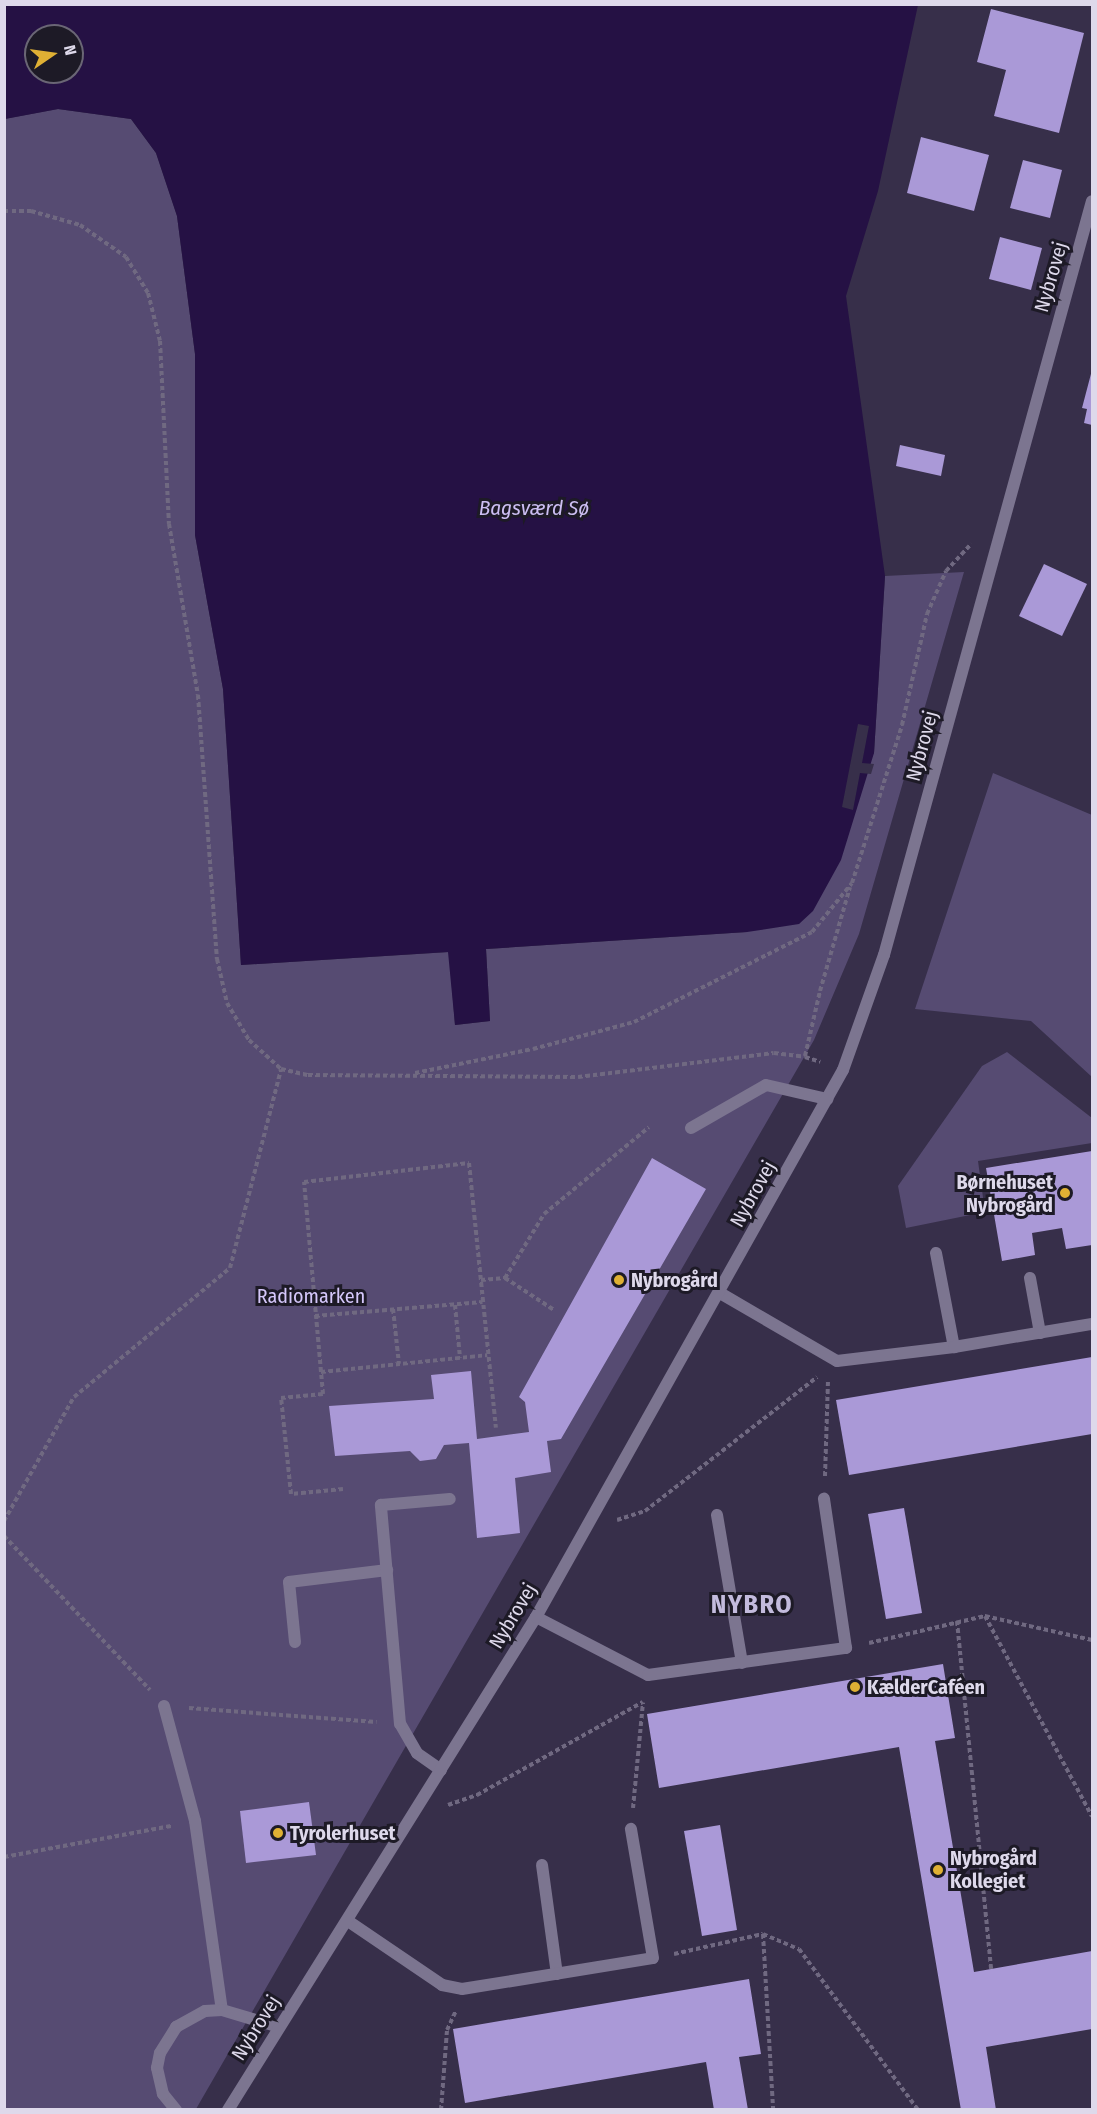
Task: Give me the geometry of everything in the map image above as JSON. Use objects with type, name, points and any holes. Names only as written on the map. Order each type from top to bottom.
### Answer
[{"type":"street","name":"Nybrovej","points":[[228,2109],[348,1921],[536,1617],[720,1293],[843,1070],[884,955],[1092,201]]},
{"type":"street","points":[[691,1128],[766,1085],[827,1099]]},
{"type":"street","points":[[936,1254],[954,1347]]},
{"type":"street","points":[[1030,1278],[1040,1333]]},
{"type":"street","points":[[720,1293],[837,1361],[954,1347],[1092,1324]]},
{"type":"street","points":[[441,1770],[417,1753],[400,1724],[381,1505],[450,1499]]},
{"type":"street","points":[[536,1617],[648,1675],[846,1648],[824,1499]]},
{"type":"street","points":[[717,1515],[742,1663]]},
{"type":"street","points":[[295,1642],[289,1582],[387,1570]]},
{"type":"street","points":[[164,1706],[195,1821],[222,2010]]},
{"type":"street","points":[[348,1921],[442,1984],[462,1989],[653,1958],[631,1829]]},
{"type":"street","points":[[542,1865],[557,1974]]},
{"type":"street","points":[[176,2109],[163,2094],[158,2081],[160,2053],[176,2026],[189,2017],[205,2011],[222,2010],[279,2027]]},
{"type":"path","points":[[4,211],[31,211],[80,225],[126,257],[148,293],[160,341],[169,524],[198,694],[217,959],[227,1003],[249,1040],[281,1069],[308,1075],[578,1077],[774,1053],[805,1057],[843,1070]]},
{"type":"path","points":[[805,1057],[820,991],[902,725],[927,614],[946,571],[975,540],[997,542]]},
{"type":"path","points":[[409,1075],[533,1049],[634,1022],[812,932],[852,883]]},
{"type":"path","points":[[4,1521],[74,1397],[230,1268],[281,1069]]},
{"type":"path","points":[[505,1278],[544,1214],[649,1127]]},
{"type":"path","points":[[343,1489],[291,1496],[281,1398],[323,1394],[304,1182],[469,1164],[496,1428]]},
{"type":"path","points":[[481,1281],[505,1278],[554,1310]]},
{"type":"path","points":[[315,1316],[482,1302]]},
{"type":"path","points":[[455,1305],[460,1358]]},
{"type":"path","points":[[393,1309],[399,1364]]},
{"type":"path","points":[[321,1372],[488,1355]]},
{"type":"path","points":[[824,1499],[827,1384],[837,1361]]},
{"type":"path","points":[[586,1530],[645,1511],[837,1361]]},
{"type":"path","points":[[4,1536],[135,1672],[164,1706],[400,1724]]},
{"type":"path","points":[[846,1648],[985,1616],[1092,1640]]},
{"type":"path","points":[[985,1616],[1092,1815]]},
{"type":"path","points":[[957,1621],[991,1969]]},
{"type":"path","points":[[631,1829],[643,1702],[648,1675]]},
{"type":"path","points":[[411,1818],[477,1795],[643,1702]]},
{"type":"path","points":[[4,1857],[195,1821]]},
{"type":"path","points":[[763,1934],[773,2109]]},
{"type":"path","points":[[653,1958],[763,1934],[798,1949],[918,2109]]},
{"type":"path","points":[[441,2109],[447,2030],[459,2006],[462,1989]]},
{"type":"green space","name":"Radiomarken","points":[[58,109],[131,119],[156,153],[177,216],[195,354],[195,535],[223,689],[241,965],[449,952],[455,1025],[490,1021],[486,949],[747,932],[874,753],[885,576],[964,572],[859,934],[814,1040],[196,2109],[5,2110],[4,119]]},
{"type":"green space","points":[[993,773],[1092,815],[1092,1077],[1031,1021],[915,1009]]},
{"type":"green space","points":[[1007,1052],[1092,1118],[1092,1143],[978,1161],[985,1212],[906,1228],[898,1186],[982,1066]]},
{"type":"water","name":"Bagsværd Sø","points":[[5,5],[918,5],[878,191],[846,296],[885,576],[874,753],[841,860],[813,911],[799,924],[747,932],[486,949],[490,1021],[455,1025],[448,952],[241,965],[223,689],[195,535],[195,354],[177,216],[156,153],[131,119],[58,109],[5,119]]},
{"type":"pier","points":[[858,724],[869,726],[862,763],[874,764],[871,774],[860,773],[853,810],[842,807]]},
{"type":"building","points":[[991,9],[1084,33],[1059,133],[994,116],[1006,70],[977,62]]},
{"type":"building","points":[[921,137],[989,155],[974,211],[907,193]]},
{"type":"building","points":[[1023,160],[1062,170],[1050,218],[1010,208]]},
{"type":"building","points":[[1000,237],[1042,248],[1031,290],[989,279]]},
{"type":"building","points":[[1092,370],[1092,425],[1084,423],[1087,409],[1082,408]]},
{"type":"building","points":[[900,445],[945,455],[941,476],[896,466]]},
{"type":"building","points":[[1044,564],[1087,584],[1062,636],[1019,616]]},
{"type":"building","points":[[1092,1151],[1092,1245],[1066,1249],[1062,1228],[1032,1233],[1035,1255],[1002,1261],[986,1168]]},
{"type":"building","name":"Nybrogård","points":[[652,1158],[706,1189],[561,1439],[547,1441],[551,1472],[515,1478],[520,1533],[477,1538],[469,1443],[444,1445],[436,1459],[420,1461],[410,1451],[335,1456],[329,1406],[434,1399],[431,1375],[471,1371],[477,1439],[529,1432],[525,1402],[519,1397]]},
{"type":"building","points":[[1092,1357],[1092,1434],[849,1475],[836,1400]]},
{"type":"building","points":[[904,1508],[922,1613],[886,1619],[868,1514]]},
{"type":"building","name":"Nybrogård Kollegiet","points":[[943,1664],[955,1738],[935,1741],[974,1972],[1092,1951],[1092,2029],[986,2047],[996,2110],[961,2110],[899,1747],[659,1788],[647,1714]]},
{"type":"building","name":"Tyrolerhuset","points":[[309,1802],[316,1855],[246,1863],[240,1811]]},
{"type":"building","points":[[720,1825],[737,1930],[702,1936],[684,1831]]},
{"type":"building","points":[[749,1979],[761,2054],[739,2057],[748,2110],[714,2110],[706,2062],[465,2103],[453,2029]]},
{"type":"place","name":"Børnehuset Nybrogård","points":[[1065,1193]]},
{"type":"place","name":"Nybrogård","points":[[619,1280]]},
{"type":"place","name":"KælderCaféen","points":[[855,1687]]},
{"type":"place","name":"Tyrolerhuset","points":[[278,1833]]},
{"type":"place","name":"Nybrogård Kollegiet","points":[[938,1870]]},
{"type":"district","name":"NYBRO","points":[[752,1605]]}]
